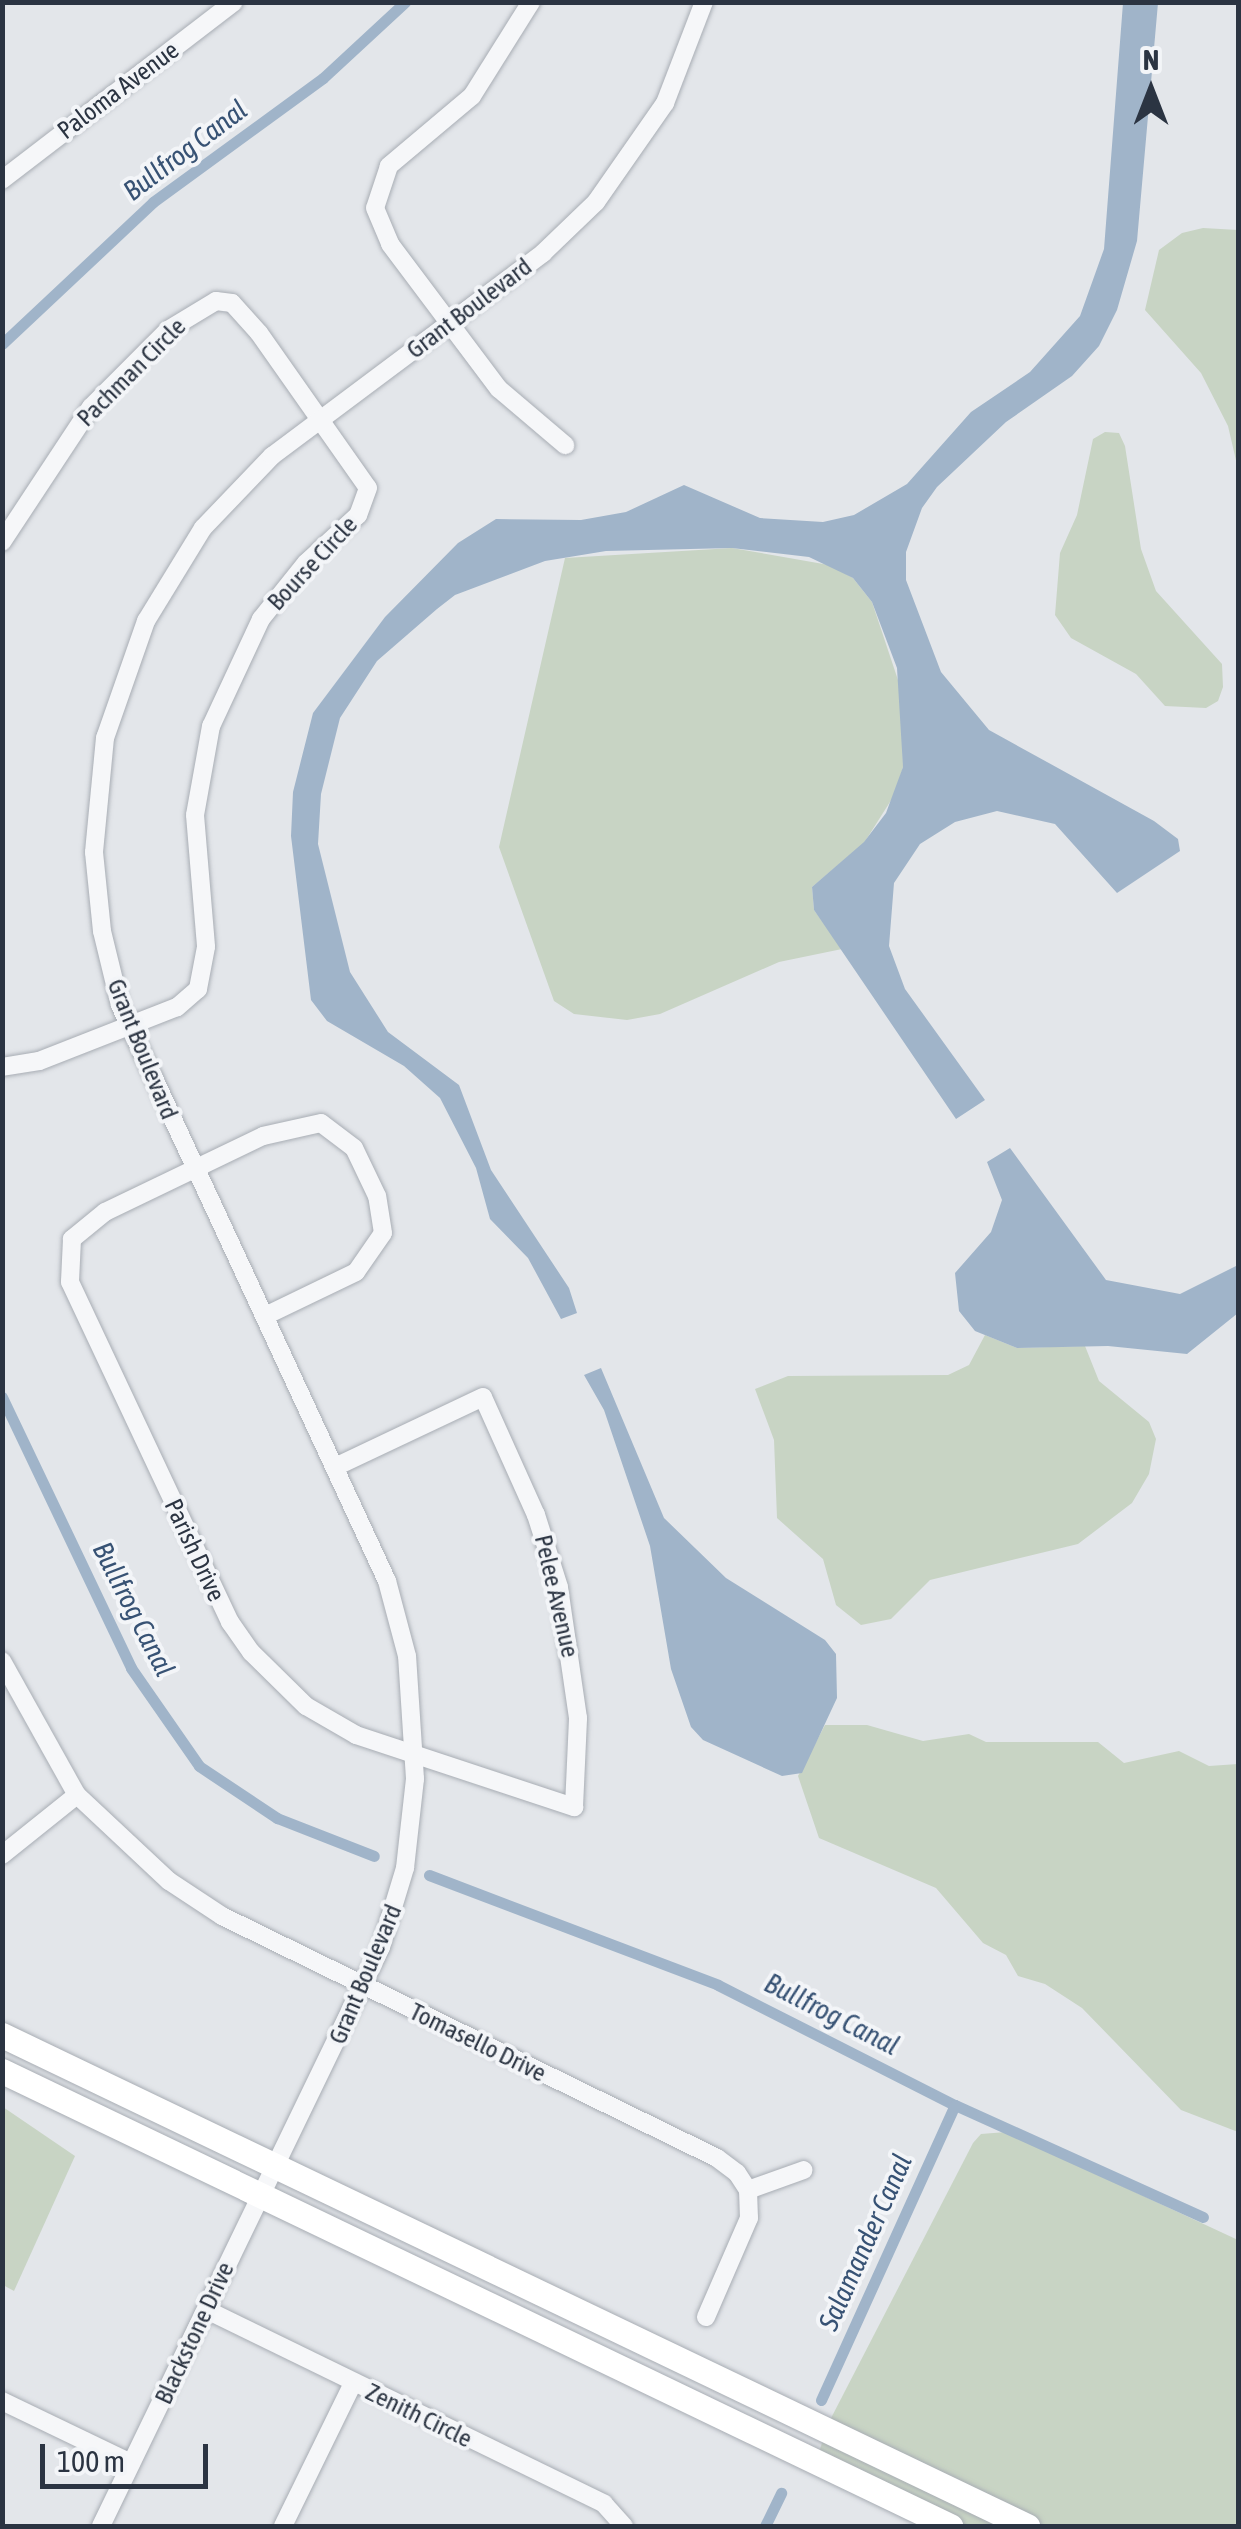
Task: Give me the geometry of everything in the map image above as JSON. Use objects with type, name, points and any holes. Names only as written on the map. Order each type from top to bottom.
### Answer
[{"type":"highway","points":[[2,2035],[1027,2526]]},
{"type":"highway","points":[[2,2071],[950,2526]]},
{"type":"street","name":"Paloma Avenue","points":[[2,180],[234,2]]},
{"type":"street","points":[[531,2],[484,82],[390,166],[376,195],[383,232],[499,389],[565,444]]},
{"type":"street","name":"Grant Boulevard","points":[[258,2193],[278,2168],[364,1986],[405,1868],[415,1757],[401,1630],[382,1568],[336,1466],[128,1026],[104,941],[94,852],[100,767],[118,692],[146,621],[204,528],[257,470],[563,236],[619,174],[665,103],[704,2]]},
{"type":"street","name":"Pachman Circle","points":[[2,542],[91,407],[203,304],[232,303],[242,312],[323,418]]},
{"type":"street","name":"Bourse Circle","points":[[128,1026],[176,1007],[203,978],[195,815],[206,744],[224,690],[280,593],[366,500],[364,476],[323,418]]},
{"type":"street","points":[[2,1067],[39,1061],[128,1026]]},
{"type":"street","name":"Parish Drive","points":[[265,1316],[356,1272],[378,1248],[381,1208],[365,1168],[344,1136],[304,1122],[195,1170],[81,1228],[66,1258],[70,1282],[230,1622],[250,1652],[306,1706],[415,1757],[574,1808]]},
{"type":"street","name":"Pelee Avenue","points":[[336,1466],[483,1397],[536,1514],[559,1586],[578,1718],[574,1808]]},
{"type":"street","name":"Tomasello Drive","points":[[2,1661],[78,1795],[168,1881],[222,1916],[717,2158],[748,2190]]},
{"type":"street","points":[[2,1855],[78,1795]]},
{"type":"street","points":[[706,2318],[746,2233],[748,2190],[804,2170]]},
{"type":"street","name":"Blackstone Drive","points":[[101,2526],[207,2310],[258,2193]]},
{"type":"street","name":"Zenith Circle","points":[[207,2310],[604,2504],[624,2526]]},
{"type":"street","points":[[284,2526],[353,2383]]},
{"type":"street","points":[[2,2401],[131,2463]]},
{"type":"green space","points":[[1203,228],[1238,230],[1238,469],[1228,426],[1201,373],[1145,310],[1159,250],[1182,233]]},
{"type":"green space","points":[[1105,432],[1119,433],[1125,446],[1141,549],[1156,591],[1222,664],[1223,687],[1218,701],[1206,708],[1165,706],[1136,674],[1071,638],[1055,615],[1060,553],[1077,515],[1093,439]]},
{"type":"green space","points":[[732,548],[829,565],[853,578],[872,602],[902,692],[903,767],[895,794],[864,843],[812,887],[814,910],[842,949],[779,962],[660,1014],[627,1020],[574,1014],[554,1001],[499,847],[565,558]]},
{"type":"green space","points":[[985,1335],[1017,1348],[1085,1346],[1099,1381],[1149,1422],[1156,1439],[1149,1474],[1132,1503],[1078,1544],[930,1580],[891,1619],[861,1625],[836,1605],[823,1559],[777,1518],[774,1440],[755,1389],[788,1376],[948,1375],[969,1365]]},
{"type":"green space","points":[[825,1725],[867,1725],[923,1741],[969,1734],[986,1742],[1098,1742],[1124,1763],[1179,1751],[1209,1766],[1238,1764],[1238,2132],[1181,2110],[1082,2008],[1045,1984],[1018,1976],[1006,1955],[983,1943],[936,1888],[819,1838],[798,1776]]},
{"type":"green space","points":[[3,2107],[75,2156],[14,2291],[3,2285]]},
{"type":"green space","points":[[1006,2132],[1238,2240],[1238,2526],[1041,2526],[828,2424],[973,2143],[981,2134]]},
{"type":"green space","points":[[824,2436],[1012,2526],[965,2526],[818,2456]]},
{"type":"water","points":[[1123,3],[1158,3],[1137,241],[1117,310],[1099,346],[1072,376],[1006,422],[937,487],[922,508],[906,552],[906,580],[941,672],[989,730],[1154,821],[1178,839],[1180,851],[1117,893],[1055,824],[997,811],[955,822],[920,844],[894,883],[889,946],[905,989],[985,1100],[956,1119],[814,910],[812,887],[864,842],[886,813],[903,767],[897,668],[872,602],[853,578],[809,557],[732,548],[606,551],[545,561],[455,595],[377,661],[340,718],[321,794],[318,844],[350,972],[388,1032],[459,1085],[491,1170],[569,1288],[577,1313],[561,1319],[528,1258],[490,1219],[476,1168],[440,1098],[404,1066],[327,1021],[311,1000],[291,836],[293,792],[313,713],[385,617],[458,543],[496,519],[581,520],[626,512],[684,485],[760,518],[823,522],[854,515],[907,484],[971,412],[1030,372],[1080,316],[1104,249]]},
{"type":"water","points":[[1010,1148],[1106,1280],[1180,1294],[1238,1265],[1238,1313],[1187,1354],[1108,1346],[1017,1348],[975,1331],[959,1311],[955,1273],[991,1232],[1002,1200],[987,1162]]},
{"type":"water","points":[[601,1368],[664,1518],[726,1578],[825,1640],[836,1654],[837,1698],[802,1773],[782,1776],[703,1740],[691,1727],[671,1669],[650,1546],[604,1410],[584,1375]]},
{"type":"waterway","name":"Bullfrog Canal","points":[[2,344],[153,202],[323,78],[405,2]]},
{"type":"waterway","name":"Bullfrog Canal","points":[[2,1397],[131,1668],[199,1766],[277,1818],[374,1856]]},
{"type":"waterway","name":"Bullfrog Canal","points":[[429,1875],[718,1985],[955,2105],[1203,2217]]},
{"type":"waterway","name":"Salamander Canal","points":[[821,2400],[955,2105]]},
{"type":"waterway","name":"Salamander Canal","points":[[765,2526],[781,2493]]}]
